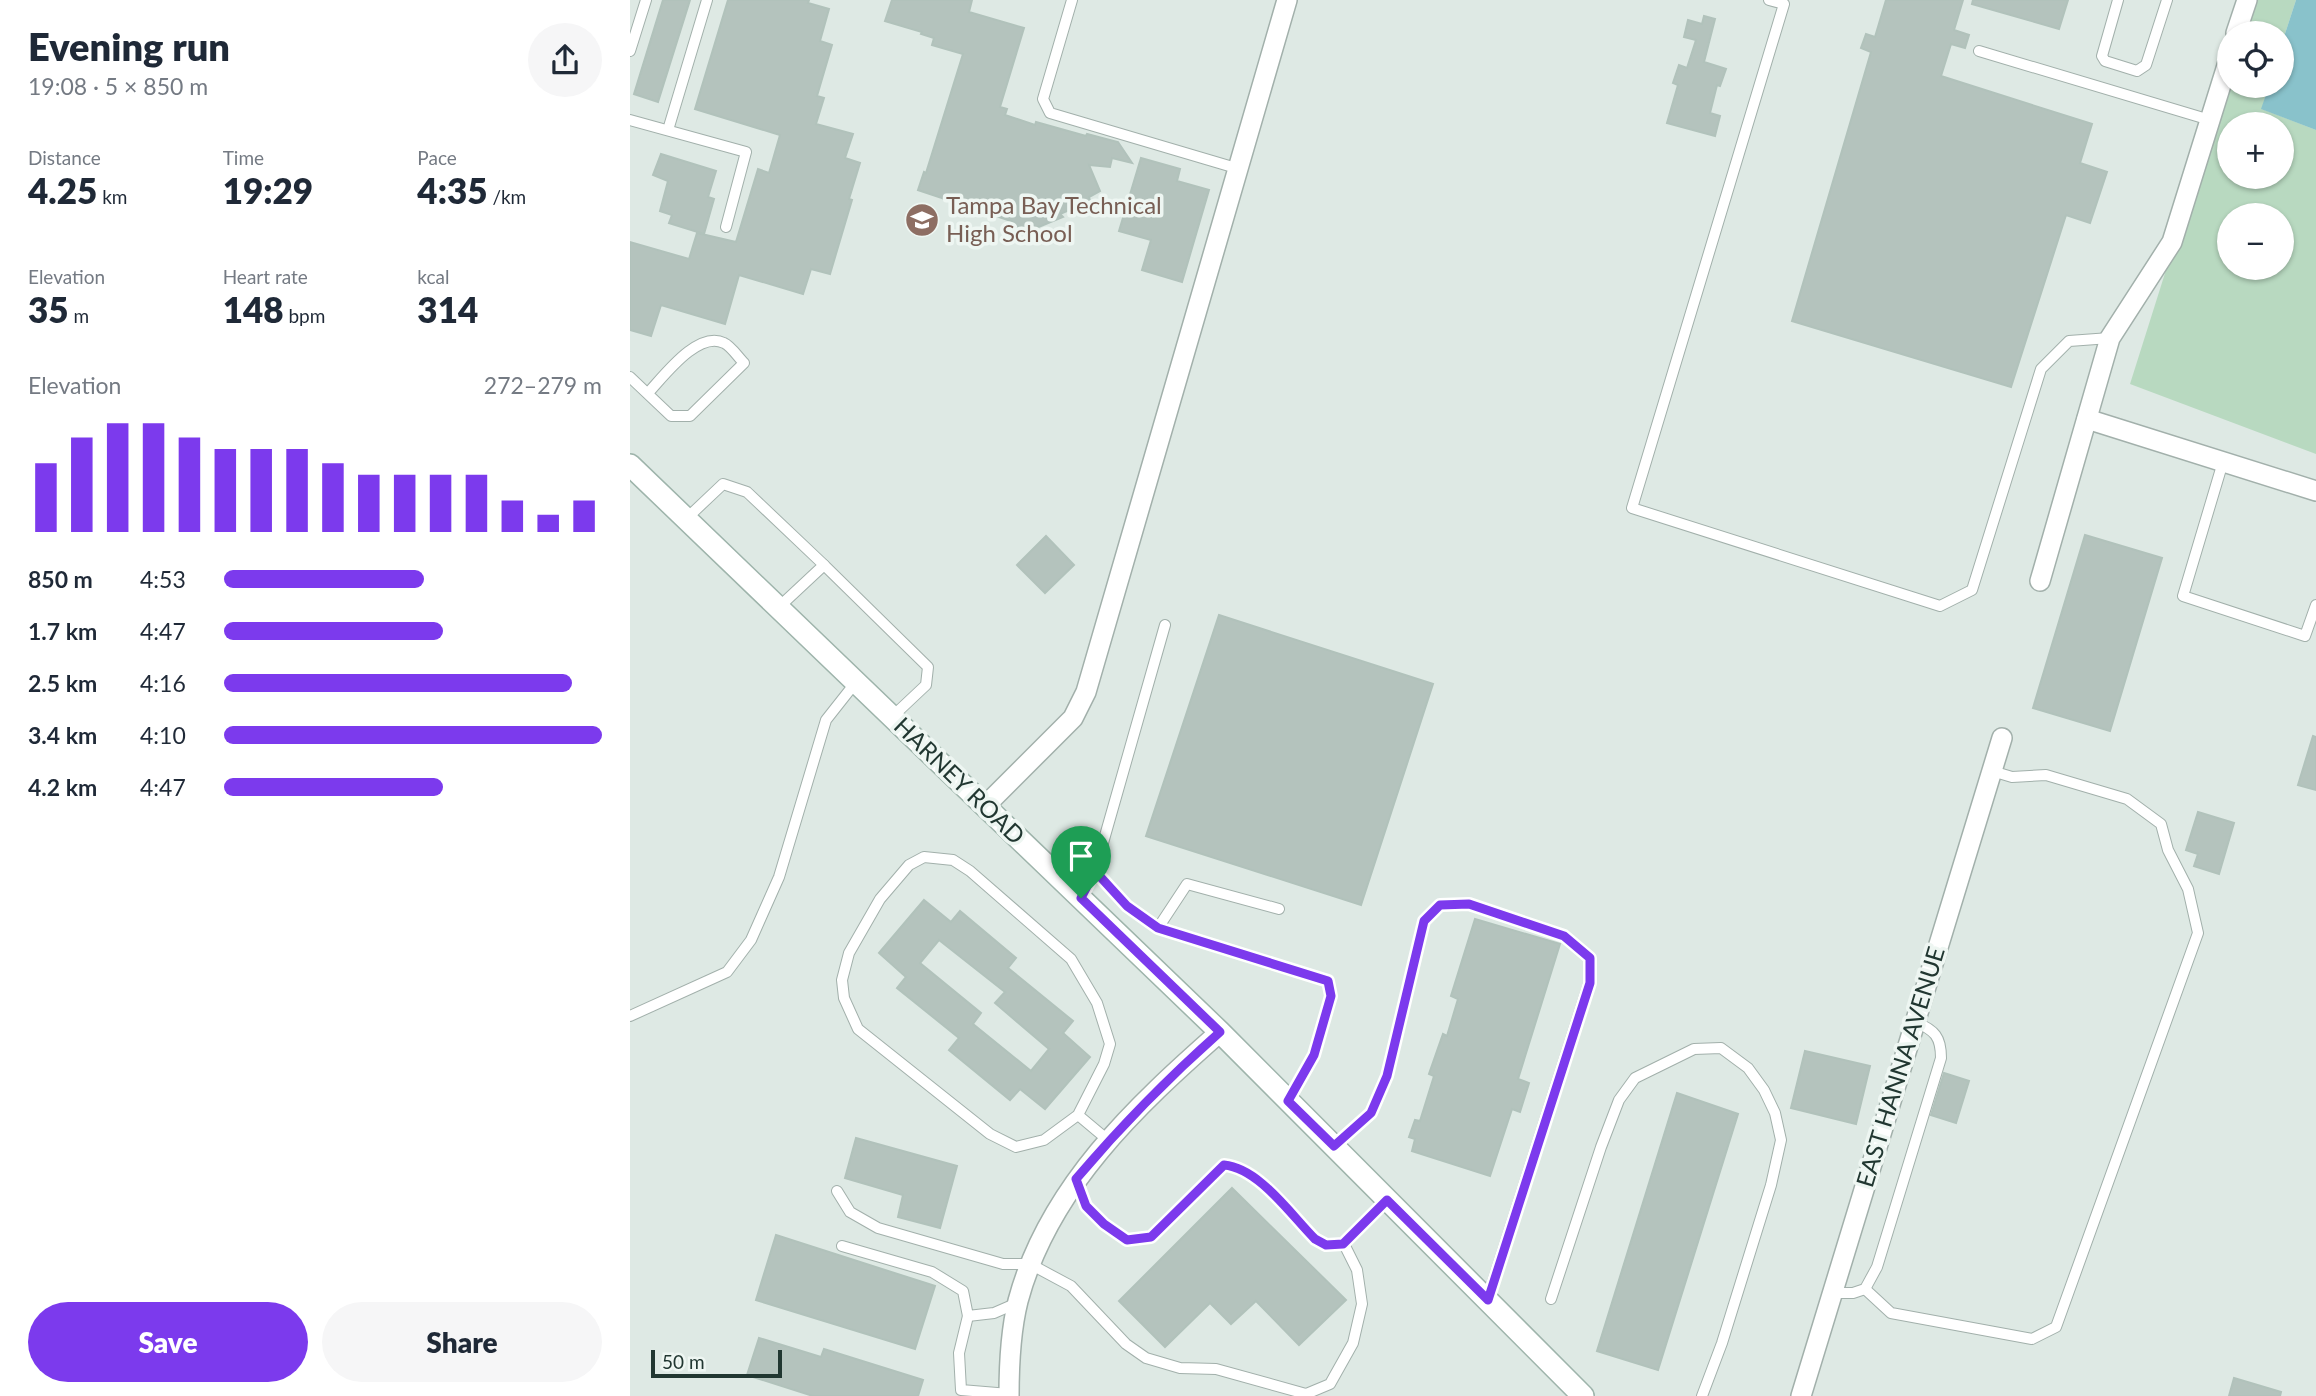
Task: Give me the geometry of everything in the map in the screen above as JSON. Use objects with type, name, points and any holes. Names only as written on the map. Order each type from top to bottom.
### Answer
[{"type":"street","points":[[985,806],[1073,718],[1086,692],[1287,0]]},
{"type":"street","points":[[2240,21],[2247,0]]},
{"type":"street","points":[[2040,581],[2110,338],[2172,242],[2217,98]]},
{"type":"street","points":[[2087,419],[2316,491]]},
{"type":"street","name":"HARNEY ROAD","points":[[630,464],[1220,1032],[1488,1300],[1577,1394]]},
{"type":"street","name":"EAST HANNA AVENUE","points":[[1801,1396],[2002,737]]},
{"type":"street","points":[[1009,1395],[1018,1303],[1030,1264],[1055,1214],[1076,1179],[1109,1141],[1168,1078],[1220,1032]]},
{"type":"lane","points":[[630,51],[646,0]]},
{"type":"lane","points":[[668,130],[707,0]]},
{"type":"lane","points":[[1072,0],[1043,99],[1050,113],[1237,168]]},
{"type":"lane","points":[[1769,0],[1784,4],[1632,508],[1940,606],[1972,590],[2041,369],[2069,341],[2110,338]]},
{"type":"lane","points":[[2118,0],[2102,56],[2105,61],[2137,71],[2146,65],[2167,0]]},
{"type":"lane","points":[[1979,51],[2210,120]]},
{"type":"lane","points":[[630,120],[746,152],[726,226]]},
{"type":"lane","points":[[630,377],[671,416],[690,416],[744,363],[725,343],[702,343],[692,347],[648,393]]},
{"type":"lane","points":[[2223,462],[2183,596],[2305,636],[2316,605]]},
{"type":"lane","points":[[686,519],[723,484],[747,492],[824,565],[928,667],[926,685],[892,717]]},
{"type":"lane","points":[[779,607],[824,565]]},
{"type":"lane","points":[[1081,898],[1095,871],[1165,625]]},
{"type":"lane","points":[[630,1016],[727,972],[751,940],[779,877],[826,720],[856,682]]},
{"type":"lane","points":[[1865,1289],[1891,1313],[2032,1339],[2056,1326],[2197,933],[2188,889],[2168,850],[2161,824],[2127,799],[2046,775],[2012,777],[1992,771]]},
{"type":"lane","points":[[924,857],[953,860],[971,871],[1071,959],[1097,1003],[1110,1044],[1104,1064],[1078,1115],[1044,1140],[1016,1147],[990,1134],[858,1029],[844,998],[842,980],[849,953],[880,899],[909,865],[924,857]]},
{"type":"lane","points":[[1095,871],[1127,906],[1158,928],[1328,981],[1331,996],[1314,1055],[1288,1101]]},
{"type":"lane","points":[[1158,928],[1186,884],[1279,909]]},
{"type":"lane","points":[[1334,1146],[1371,1113],[1387,1076],[1424,921],[1440,905],[1469,904],[1564,936],[1590,958],[1590,983],[1488,1300]]},
{"type":"lane","points":[[1832,1293],[1853,1293],[1865,1289],[1877,1267],[1931,1092],[1941,1058],[1941,1045],[1937,1034],[1915,1022]]},
{"type":"lane","points":[[1551,1299],[1619,1100],[1635,1078],[1694,1049],[1721,1048],[1748,1068],[1764,1090],[1775,1113],[1782,1140],[1727,1330],[1702,1396]]},
{"type":"lane","points":[[1078,1115],[1109,1141]]},
{"type":"lane","points":[[1076,1179],[1086,1206],[1104,1224],[1127,1240],[1151,1237],[1224,1165],[1236,1166],[1255,1176],[1315,1239],[1326,1245],[1343,1244],[1387,1200]]},
{"type":"lane","points":[[837,1191],[850,1212],[878,1228],[1003,1264],[1030,1264],[1071,1286],[1126,1344],[1146,1358],[1180,1368],[1216,1369],[1306,1394],[1330,1384],[1353,1343],[1362,1304],[1357,1270],[1343,1244]]},
{"type":"lane","points":[[842,1246],[932,1272],[963,1291],[968,1316],[959,1353],[961,1393],[1009,1395]]},
{"type":"lane","points":[[968,1316],[994,1313],[1018,1303]]},
{"type":"green space","points":[[2257,0],[2296,0],[2289,21],[2251,21]]},
{"type":"green space","points":[[2227,98],[2265,98],[2262,109],[2270,112],[2223,112]]},
{"type":"green space","points":[[2294,121],[2316,130],[2316,454],[2130,384],[2166,270],[2182,245],[2217,131],[2217,189],[2294,189]]},
{"type":"water","points":[[2296,0],[2316,0],[2316,130],[2294,122],[2294,112],[2269,112],[2261,109],[2265,98],[2294,98],[2294,21],[2289,21]]},
{"type":"building","points":[[663,0],[690,0],[658,102],[634,94]]},
{"type":"building","points":[[728,0],[809,0],[808,3],[829,9],[820,41],[832,45],[817,96],[824,98],[816,124],[853,134],[845,158],[860,163],[849,199],[852,200],[830,274],[811,269],[803,294],[739,275],[725,324],[661,305],[651,336],[630,330],[630,242],[689,259],[697,233],[736,242],[758,169],[769,173],[780,135],[695,109]]},
{"type":"building","points":[[892,0],[972,0],[969,12],[1024,28],[1000,107],[1007,109],[1005,115],[1035,125],[1036,122],[1118,142],[1132,163],[1112,158],[1110,167],[1089,165],[1100,191],[1089,197],[1090,201],[1060,214],[1063,217],[1024,233],[1011,221],[918,190],[924,172],[926,173],[963,54],[932,45],[934,38],[921,34],[922,32],[885,21]]},
{"type":"building","points":[[1886,0],[1963,0],[1954,30],[1969,35],[1965,48],[1951,44],[1941,76],[2092,124],[2080,163],[2107,172],[2090,223],[2066,215],[2011,387],[1792,321],[1871,52],[1861,48],[1866,34],[1875,37]]},
{"type":"building","points":[[1973,0],[2068,0],[2059,29],[1972,4]]},
{"type":"building","points":[[1704,16],[1715,19],[1704,62],[1726,69],[1720,86],[1717,85],[1710,113],[1720,116],[1715,136],[1667,123],[1678,85],[1673,83],[1679,65],[1687,68],[1696,40],[1684,37],[1688,20],[1702,24]]},
{"type":"building","points":[[661,154],[716,171],[708,197],[714,199],[704,234],[669,223],[672,215],[660,211],[668,181],[653,175]]},
{"type":"building","points":[[1141,158],[1180,169],[1177,181],[1209,190],[1182,282],[1142,270],[1151,240],[1119,231]]},
{"type":"building","points":[[2085,535],[2162,558],[2110,731],[2033,708]]},
{"type":"building","points":[[1046,536],[1074,565],[1045,593],[1017,565]]},
{"type":"building","points":[[1219,615],[1433,684],[1361,905],[1146,836]]},
{"type":"building","points":[[2313,736],[2316,737],[2316,790],[2298,785]]},
{"type":"building","points":[[2198,812],[2234,823],[2219,874],[2194,866],[2198,854],[2186,850]]},
{"type":"building","points":[[924,900],[951,922],[960,911],[1016,958],[1008,968],[1073,1021],[1063,1033],[1090,1057],[1045,1109],[1020,1089],[1010,1100],[949,1050],[959,1038],[897,988],[906,977],[879,953]],"holes":[[[939,940],[1005,992],[995,1003],[1049,1049],[1031,1071],[973,1024],[981,1013],[920,963]]]},
{"type":"building","points":[[1475,919],[1560,944],[1518,1079],[1529,1083],[1520,1112],[1512,1109],[1490,1176],[1412,1151],[1415,1139],[1409,1137],[1415,1120],[1420,1121],[1434,1076],[1429,1074],[1443,1034],[1447,1036],[1458,999],[1451,996]]},
{"type":"building","points":[[1805,1051],[1870,1066],[1856,1124],[1791,1108]]},
{"type":"building","points":[[1944,1073],[1969,1081],[1956,1123],[1931,1115]]},
{"type":"building","points":[[1677,1093],[1738,1114],[1658,1370],[1597,1351]]},
{"type":"building","points":[[856,1138],[957,1166],[940,1228],[898,1217],[903,1195],[845,1178]]},
{"type":"building","points":[[1232,1188],[1346,1300],[1299,1345],[1256,1301],[1231,1324],[1210,1303],[1165,1347],[1119,1301]]},
{"type":"building","points":[[776,1235],[935,1286],[915,1349],[756,1300]]},
{"type":"building","points":[[759,1338],[821,1357],[824,1349],[923,1380],[918,1396],[813,1396],[747,1375]]},
{"type":"building","points":[[2234,1378],[2281,1392],[2280,1396],[2229,1396]]},
{"type":"place","name":"Tampa Bay Technical High School","points":[[922,220]]},
{"type":"route","points":[[1095,871],[1127,906],[1158,928],[1328,981],[1331,996],[1314,1055],[1288,1101],[1334,1146],[1371,1113],[1387,1076],[1424,921],[1440,905],[1469,904],[1564,936],[1590,958],[1590,983],[1488,1300],[1387,1200],[1343,1244],[1326,1245],[1315,1239],[1255,1176],[1236,1166],[1224,1165],[1151,1237],[1127,1240],[1104,1224],[1086,1206],[1076,1179],[1168,1078],[1220,1032],[1081,898],[1095,871]]}]
